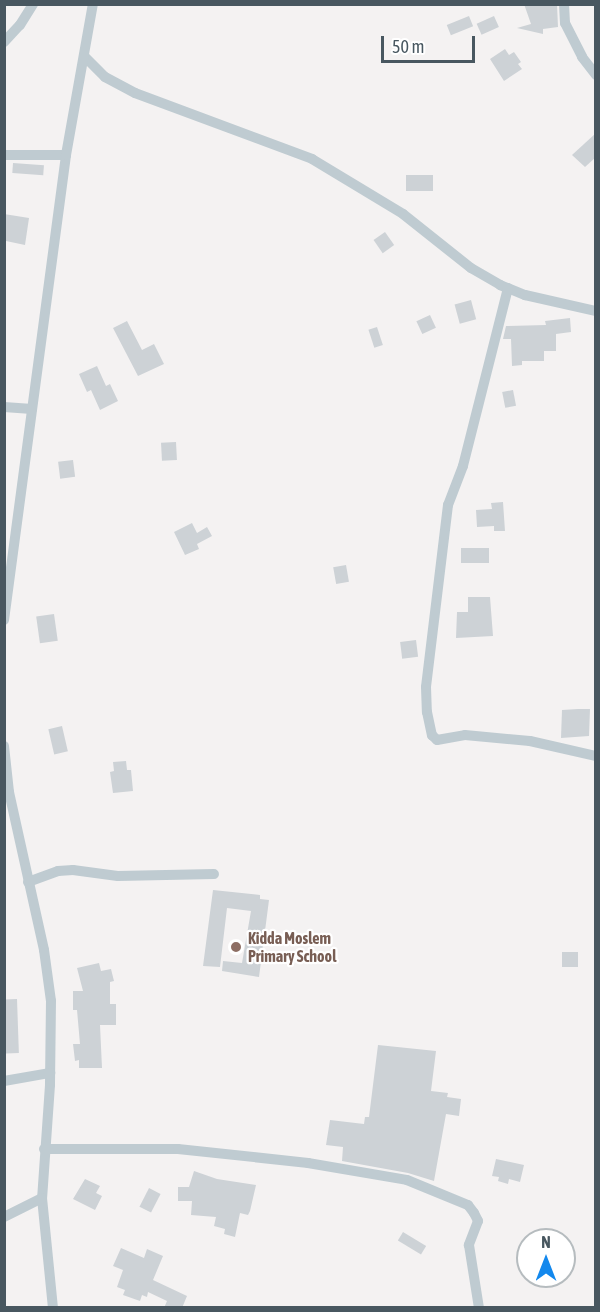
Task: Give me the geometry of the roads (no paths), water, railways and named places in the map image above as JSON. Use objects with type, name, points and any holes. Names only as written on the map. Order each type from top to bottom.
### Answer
[{"type":"street","points":[[4,42],[20,25],[33,4]]},
{"type":"street","points":[[4,620],[21,510],[66,155],[93,4]]},
{"type":"street","points":[[564,4],[565,23],[582,57],[596,75]]},
{"type":"street","points":[[84,56],[105,77],[135,93],[312,159],[403,214],[471,268],[508,288],[525,295],[596,311]]},
{"type":"street","points":[[4,155],[66,155]]},
{"type":"street","points":[[508,288],[463,466],[448,505],[426,687],[427,712],[432,735],[437,740],[465,735],[530,741],[596,756]]},
{"type":"street","points":[[4,408],[32,409]]},
{"type":"street","points":[[4,746],[5,768],[44,950],[51,1001],[50,1073],[42,1198],[53,1308]]},
{"type":"street","points":[[28,882],[58,871],[73,870],[118,876],[214,874]]},
{"type":"street","points":[[4,1081],[50,1073]]},
{"type":"street","points":[[44,1149],[178,1149],[308,1163],[407,1180],[468,1205],[474,1213],[477,1221],[470,1245],[479,1308]]},
{"type":"street","points":[[4,1217],[42,1198]]},
{"type":"place","name":"Kidda Moslem Primary School","points":[[236,947]]}]
